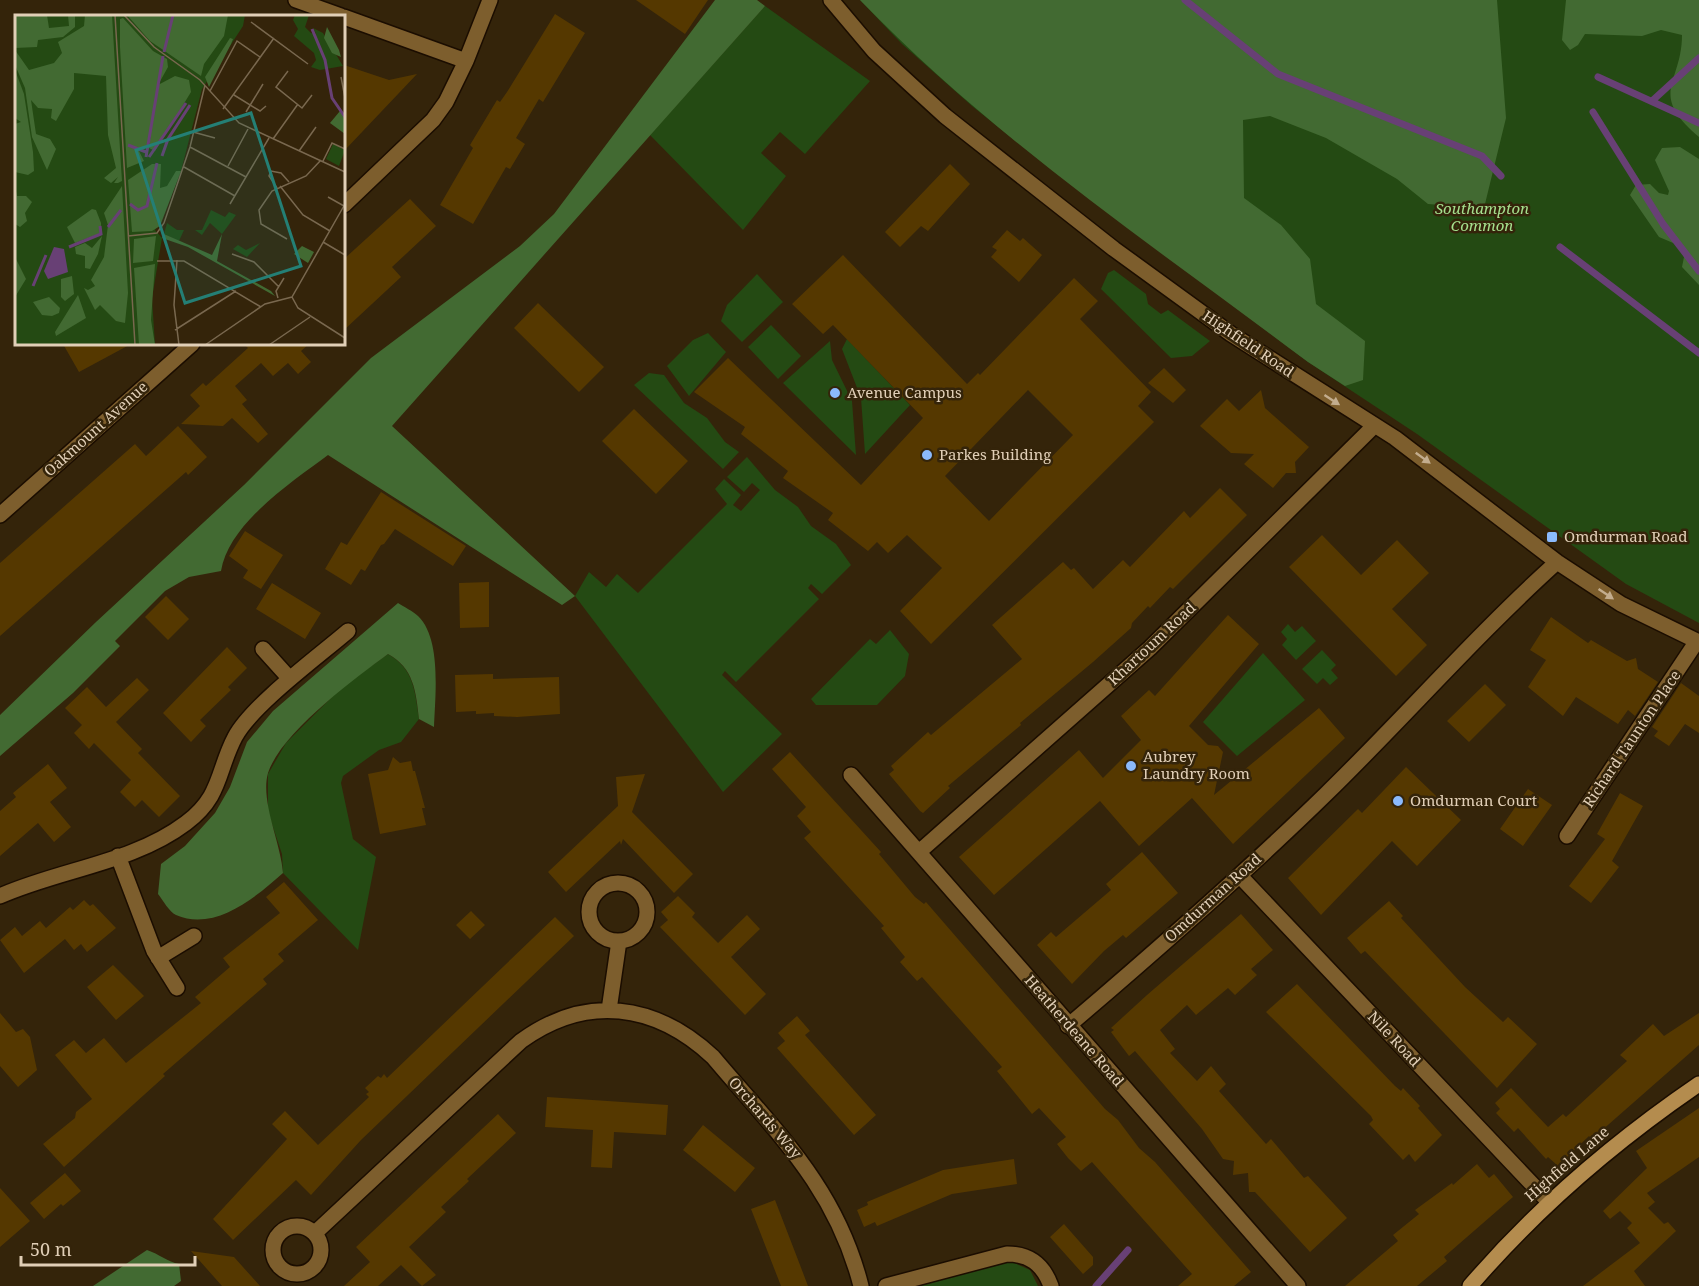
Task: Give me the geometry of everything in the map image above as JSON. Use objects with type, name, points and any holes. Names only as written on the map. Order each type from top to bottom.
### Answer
[{"type":"main road","name":"Highfield Lane","points":[[1470,1286],[1549,1202],[1635,1129],[1699,1084]]},
{"type":"street","points":[[296,0],[337,15]]},
{"type":"street","points":[[345,204],[433,120],[446,102],[466,61],[490,0]]},
{"type":"street","name":"Highfield Road","points":[[831,0],[874,51],[945,116],[1114,249],[1291,374],[1428,461],[1557,561],[1621,604],[1698,641]]},
{"type":"street","points":[[345,18],[466,61]]},
{"type":"street","name":"Oakmount Avenue","points":[[0,515],[191,345]]},
{"type":"street","name":"Khartoum Road","points":[[919,852],[1150,648],[1374,426]]},
{"type":"street","name":"Omdurman Road","points":[[1068,1026],[1240,876],[1326,794],[1557,561]]},
{"type":"street","points":[[0,896],[157,842],[188,822],[215,792],[235,737],[246,722],[290,679],[348,631]]},
{"type":"street","name":"Richard Taunton Place","points":[[1567,836],[1698,641]]},
{"type":"street","points":[[263,649],[290,679]]},
{"type":"street","name":"Heatherdeane Road","points":[[851,775],[1068,1026],[1298,1286]]},
{"type":"street","points":[[118,856],[158,958],[177,988]]},
{"type":"street","name":"Nile Road","points":[[1240,876],[1549,1202]]},
{"type":"street","points":[[158,958],[194,936]]},
{"type":"street","points":[[609,1010],[619,941]]},
{"type":"street","name":"Orchards Way","points":[[315,1233],[521,1041],[538,1029],[571,1014],[609,1010],[633,1014],[669,1027],[699,1044],[713,1057],[805,1164],[840,1224],[861,1286]]},
{"type":"street","points":[[886,1286],[1007,1254],[1017,1254],[1033,1260],[1045,1272],[1051,1286]]},
{"type":"green space","points":[[715,0],[757,0],[765,6],[392,426],[575,596],[562,605],[328,455],[280,491],[249,520],[226,553],[221,571],[189,577],[165,591],[115,641],[120,646],[73,693],[0,756],[0,715],[96,622],[244,485],[371,358],[520,246],[554,214]]},
{"type":"green space","name":"Southampton Common","points":[[860,0],[1699,0],[1699,623],[1626,584],[1417,434],[1308,362],[1048,167],[972,106],[902,44]]},
{"type":"green space","points":[[860,0],[1497,0],[1506,118],[1484,208],[1428,204],[1397,179],[1326,138],[1270,116],[1243,120],[1244,198],[1281,225],[1310,259],[1316,304],[1365,341],[1363,380],[1345,386],[1308,362],[1134,234],[1020,145],[911,51]]},
{"type":"green space","points":[[1566,0],[1699,0],[1699,137],[1683,122],[1674,109],[1671,98],[1671,88],[1681,52],[1682,35],[1661,30],[1642,36],[1585,34],[1578,45],[1570,50],[1562,40]]},
{"type":"green space","points":[[765,6],[870,81],[805,154],[780,132],[761,153],[786,176],[743,230],[650,135]]},
{"type":"green space","points":[[1680,147],[1699,159],[1699,285],[1682,267],[1684,257],[1678,245],[1659,237],[1630,195],[1636,185],[1650,184],[1659,193],[1668,195],[1669,191],[1655,160],[1662,148]]},
{"type":"green space","points":[[1114,270],[1146,294],[1148,304],[1161,314],[1168,310],[1210,341],[1192,356],[1171,358],[1101,289],[1108,273]]},
{"type":"green space","points":[[757,274],[783,302],[742,342],[721,321],[727,305]]},
{"type":"green space","points":[[771,325],[801,356],[778,379],[748,347]]},
{"type":"green space","points":[[708,333],[726,352],[689,396],[667,366],[693,340]]},
{"type":"green space","points":[[847,339],[910,405],[865,454],[861,398],[842,349]]},
{"type":"green space","points":[[830,341],[832,360],[852,401],[856,455],[783,383]]},
{"type":"green space","points":[[649,373],[664,375],[684,403],[707,418],[725,442],[739,452],[723,469],[634,385]]},
{"type":"green space","points":[[747,457],[775,490],[798,507],[811,526],[836,544],[851,565],[822,594],[811,584],[808,588],[819,599],[736,682],[725,671],[722,675],[782,734],[723,792],[575,596],[589,572],[606,587],[617,574],[638,593],[727,504],[715,489],[724,479],[741,495],[733,505],[741,511],[760,490],[752,483],[744,492],[727,477]]},
{"type":"green space","points":[[398,603],[418,616],[426,626],[431,639],[436,685],[434,727],[419,719],[412,682],[403,666],[388,654],[320,708],[287,741],[275,757],[266,784],[283,873],[248,901],[220,916],[191,919],[173,913],[158,894],[161,864],[185,846],[215,813],[230,787],[247,742],[273,711]]},
{"type":"green space","points":[[1288,624],[1295,632],[1302,626],[1316,641],[1296,660],[1282,645],[1287,639],[1281,632]]},
{"type":"green space","points":[[890,630],[909,654],[905,676],[877,705],[816,705],[811,699],[870,639],[876,644]]},
{"type":"green space","points":[[1322,650],[1336,665],[1331,670],[1338,678],[1330,685],[1323,678],[1317,684],[1302,669]]},
{"type":"green space","points":[[1263,653],[1305,700],[1237,756],[1203,722]]},
{"type":"green space","points":[[388,654],[403,667],[412,682],[419,719],[401,742],[379,750],[343,776],[341,783],[353,839],[376,857],[358,950],[283,873],[282,854],[268,812],[268,774],[286,743],[342,687]]},
{"type":"green space","points":[[147,1250],[179,1264],[181,1281],[174,1286],[93,1286]]},
{"type":"green space","points":[[1010,1261],[1030,1270],[1038,1286],[913,1286]]},
{"type":"building","points":[[636,0],[708,0],[685,34]]},
{"type":"building","points":[[555,14],[585,33],[543,102],[539,99],[516,138],[525,144],[510,169],[506,167],[473,224],[440,205],[473,148],[470,145],[497,100],[500,102],[507,92]]},
{"type":"building","points":[[345,65],[389,80],[417,74],[345,150]]},
{"type":"building","points":[[950,164],[970,184],[928,231],[921,226],[900,247],[885,232]]},
{"type":"building","points":[[410,199],[436,226],[392,267],[401,277],[345,329],[345,258]]},
{"type":"building","points":[[1007,230],[1020,241],[1023,238],[1042,255],[1019,282],[991,257],[997,250],[992,247]]},
{"type":"building","name":"Parkes Building","points":[[843,255],[967,384],[978,373],[980,375],[1074,278],[1098,301],[1080,319],[1151,392],[1138,406],[1154,422],[931,644],[900,611],[942,568],[907,535],[888,553],[877,542],[868,551],[828,520],[833,513],[783,478],[788,471],[741,434],[745,427],[694,392],[728,358],[861,485],[923,418],[833,325],[823,334],[792,304]],"holes":[[[1028,390],[1073,435],[989,521],[945,476]]]},
{"type":"building","points":[[538,303],[604,367],[579,392],[514,328]]},
{"type":"building","points":[[64,345],[129,345],[79,372]]},
{"type":"building","points":[[245,345],[308,345],[301,351],[311,362],[298,374],[288,363],[273,376],[261,363],[235,386],[247,400],[242,404],[268,434],[258,443],[232,418],[223,426],[181,424],[200,406],[190,395],[203,383],[206,386],[248,348]]},
{"type":"building","points":[[1164,368],[1186,390],[1173,403],[1148,383]]},
{"type":"building","points":[[1261,390],[1265,408],[1309,447],[1295,462],[1296,473],[1286,473],[1273,488],[1244,464],[1254,454],[1231,453],[1200,426],[1227,399],[1239,411]]},
{"type":"building","points":[[634,409],[688,461],[656,494],[602,441]]},
{"type":"building","points":[[178,426],[207,457],[188,475],[186,472],[0,636],[0,563],[135,444],[146,456]]},
{"type":"building","points":[[1220,488],[1247,515],[1173,589],[1170,587],[1150,608],[1148,606],[1132,623],[1131,628],[948,786],[950,788],[923,813],[920,811],[889,774],[894,770],[891,766],[928,732],[931,735],[1022,659],[992,625],[1063,562],[1071,570],[1074,568],[1093,589],[1123,560],[1130,567],[1184,511],[1190,518]]},
{"type":"building","points":[[381,492],[466,546],[453,566],[395,529],[381,545],[365,571],[361,569],[351,585],[325,569],[341,542],[347,545]]},
{"type":"building","points":[[245,531],[283,555],[261,589],[243,578],[248,570],[229,556]]},
{"type":"building","points":[[1322,535],[1361,575],[1397,540],[1429,573],[1392,609],[1427,645],[1396,676],[1289,567]]},
{"type":"building","points":[[489,582],[489,627],[460,628],[459,583]]},
{"type":"building","points":[[272,583],[321,613],[305,639],[256,609]]},
{"type":"building","points":[[166,596],[189,619],[168,640],[145,617]]},
{"type":"building","points":[[1228,615],[1259,644],[1189,726],[1208,745],[1218,746],[1223,752],[1214,795],[1319,708],[1345,738],[1233,844],[1192,798],[1139,846],[1100,801],[994,895],[959,857],[1079,750],[1103,778],[1141,740],[1121,716],[1149,690],[1155,696]]},
{"type":"building","points":[[1551,617],[1588,643],[1591,640],[1627,661],[1636,658],[1638,669],[1658,682],[1635,716],[1628,710],[1618,724],[1576,697],[1563,716],[1528,687],[1546,660],[1530,650]]},
{"type":"building","points":[[227,647],[247,668],[228,687],[231,690],[200,720],[206,726],[191,742],[163,713]]},
{"type":"building","points":[[493,674],[493,679],[559,677],[560,714],[517,717],[494,716],[494,713],[476,714],[476,711],[456,712],[455,675]]},
{"type":"building","points":[[137,678],[149,690],[116,722],[142,749],[138,753],[180,796],[159,817],[142,800],[135,807],[120,792],[131,780],[94,743],[89,749],[74,733],[82,725],[65,708],[87,687],[106,707]]},
{"type":"building","points":[[1681,683],[1699,696],[1699,733],[1685,724],[1669,746],[1654,736],[1658,731],[1652,727]]},
{"type":"building","points":[[1485,684],[1506,705],[1469,742],[1447,721]]},
{"type":"building","points":[[790,752],[881,852],[879,854],[915,897],[924,904],[926,902],[1105,1109],[1118,1120],[1139,1148],[1155,1162],[1251,1272],[1234,1286],[1178,1286],[1192,1274],[1092,1162],[1081,1171],[1068,1158],[1057,1144],[1066,1137],[1039,1108],[1032,1114],[997,1071],[1002,1067],[922,977],[917,981],[900,962],[905,957],[881,928],[884,926],[804,838],[811,832],[797,816],[806,807],[772,769]]},
{"type":"building","points":[[393,757],[400,763],[411,761],[425,808],[422,808],[426,825],[380,834],[368,774],[388,770]]},
{"type":"building","points":[[48,764],[67,788],[50,802],[71,827],[54,842],[38,823],[0,856],[0,811],[16,797],[13,793]]},
{"type":"building","points":[[1406,767],[1461,820],[1417,866],[1392,841],[1321,915],[1288,878],[1358,809],[1362,813]]},
{"type":"building","points":[[645,774],[632,812],[693,874],[674,893],[623,839],[621,845],[620,841],[566,892],[548,872],[618,806],[616,777]]},
{"type":"building","points":[[1528,789],[1552,805],[1523,846],[1500,829]]},
{"type":"building","points":[[1620,793],[1643,806],[1612,861],[1619,867],[1591,903],[1569,886],[1605,839],[1597,834]]},
{"type":"building","points":[[1142,852],[1178,893],[1126,938],[1123,935],[1104,951],[1072,984],[1037,945],[1051,932],[1056,937],[1111,890],[1106,884]]},
{"type":"building","points":[[284,882],[318,920],[278,954],[284,961],[263,979],[267,984],[163,1074],[165,1076],[64,1167],[43,1144],[75,1118],[76,1112],[92,1099],[55,1055],[74,1040],[86,1053],[104,1038],[126,1063],[201,1003],[195,997],[230,967],[223,958],[280,913],[266,897]]},
{"type":"building","points":[[678,896],[695,913],[692,917],[718,943],[747,915],[760,929],[731,957],[766,994],[745,1015],[660,927],[668,920],[661,912]]},
{"type":"building","points":[[84,900],[90,906],[93,904],[116,928],[87,952],[81,944],[74,950],[65,939],[24,973],[0,940],[15,927],[22,936],[40,921],[46,928],[70,907],[73,910]]},
{"type":"building","points":[[1389,901],[1403,916],[1401,918],[1465,987],[1503,1022],[1508,1017],[1537,1044],[1497,1088],[1365,951],[1361,954],[1347,938]]},
{"type":"building","points":[[471,911],[485,925],[470,939],[456,925]]},
{"type":"building","points":[[1241,914],[1273,950],[1251,969],[1257,975],[1235,995],[1228,988],[1196,1015],[1187,1005],[1160,1030],[1175,1049],[1170,1053],[1197,1081],[1211,1066],[1226,1084],[1219,1091],[1266,1144],[1271,1139],[1304,1178],[1308,1176],[1347,1218],[1310,1252],[1255,1192],[1249,1192],[1248,1173],[1233,1175],[1234,1161],[1223,1159],[1202,1129],[1135,1051],[1129,1056],[1111,1032],[1114,1030],[1111,1028],[1147,995]]},
{"type":"building","points":[[555,917],[574,936],[361,1140],[311,1195],[296,1180],[233,1240],[213,1219],[287,1139],[272,1124],[285,1111],[318,1145],[369,1097],[366,1094],[369,1092],[365,1088],[378,1076],[381,1078],[384,1074],[387,1078]]},
{"type":"building","points":[[113,965],[144,996],[116,1020],[87,987]]},
{"type":"building","points":[[1297,984],[1395,1086],[1401,1091],[1403,1088],[1442,1135],[1415,1162],[1409,1154],[1403,1160],[1369,1124],[1373,1120],[1371,1116],[1266,1012]]},
{"type":"building","points":[[0,1013],[16,1032],[23,1029],[30,1037],[37,1070],[18,1087],[0,1066]]},
{"type":"building","points":[[1699,1013],[1699,1045],[1592,1139],[1589,1136],[1558,1166],[1548,1157],[1546,1159],[1518,1128],[1514,1132],[1496,1113],[1500,1109],[1495,1103],[1511,1088],[1548,1127],[1563,1114],[1566,1117],[1627,1061],[1620,1055],[1653,1024],[1664,1036]]},
{"type":"building","points":[[797,1016],[810,1031],[805,1035],[876,1115],[854,1135],[777,1048],[785,1041],[778,1033]]},
{"type":"building","points":[[547,1097],[668,1105],[666,1135],[614,1132],[612,1168],[591,1167],[593,1130],[545,1127]]},
{"type":"building","points":[[1699,1108],[1699,1157],[1647,1193],[1655,1202],[1648,1208],[1664,1224],[1668,1222],[1676,1231],[1634,1271],[1645,1286],[1583,1286],[1640,1243],[1627,1228],[1632,1223],[1620,1211],[1610,1219],[1603,1211],[1647,1168],[1636,1151]]},
{"type":"building","points":[[498,1114],[516,1133],[467,1179],[469,1181],[441,1207],[446,1212],[409,1247],[436,1275],[422,1286],[401,1265],[378,1286],[344,1286],[370,1262],[356,1247]]},
{"type":"building","points":[[703,1125],[755,1168],[735,1192],[683,1150]]},
{"type":"building","points":[[1014,1159],[1017,1184],[952,1194],[877,1226],[875,1222],[864,1227],[857,1210],[868,1205],[867,1202],[943,1170]]},
{"type":"building","points":[[1477,1164],[1489,1178],[1494,1174],[1513,1197],[1444,1257],[1447,1261],[1417,1286],[1345,1286],[1398,1241],[1393,1235],[1419,1214],[1415,1210],[1452,1183],[1453,1185]]},
{"type":"building","points":[[65,1173],[81,1191],[44,1219],[30,1203]]},
{"type":"building","points":[[0,1188],[30,1221],[0,1247]]},
{"type":"building","points":[[775,1200],[808,1286],[781,1286],[751,1209]]},
{"type":"building","points":[[1064,1224],[1093,1257],[1093,1265],[1083,1274],[1050,1237]]},
{"type":"building","points":[[191,1251],[234,1257],[260,1286],[222,1286]]},
{"type":"waterway","points":[[1185,0],[1278,74],[1482,156],[1501,176]]},
{"type":"waterway","points":[[1652,101],[1699,58]]},
{"type":"waterway","points":[[1598,77],[1699,123]]},
{"type":"waterway","points":[[1593,112],[1663,224],[1699,271]]},
{"type":"waterway","points":[[1560,247],[1699,353]]},
{"type":"waterway","points":[[1096,1286],[1128,1250]]},
{"type":"place","name":"Avenue Campus","points":[[835,393]]},
{"type":"place","name":"Parkes Building","points":[[927,455]]},
{"type":"place","name":"Omdurman Road","points":[[1552,537]]},
{"type":"place","name":"Aubrey Laundry Room","points":[[1131,766]]},
{"type":"place","name":"Omdurman Court","points":[[1398,801]]}]
